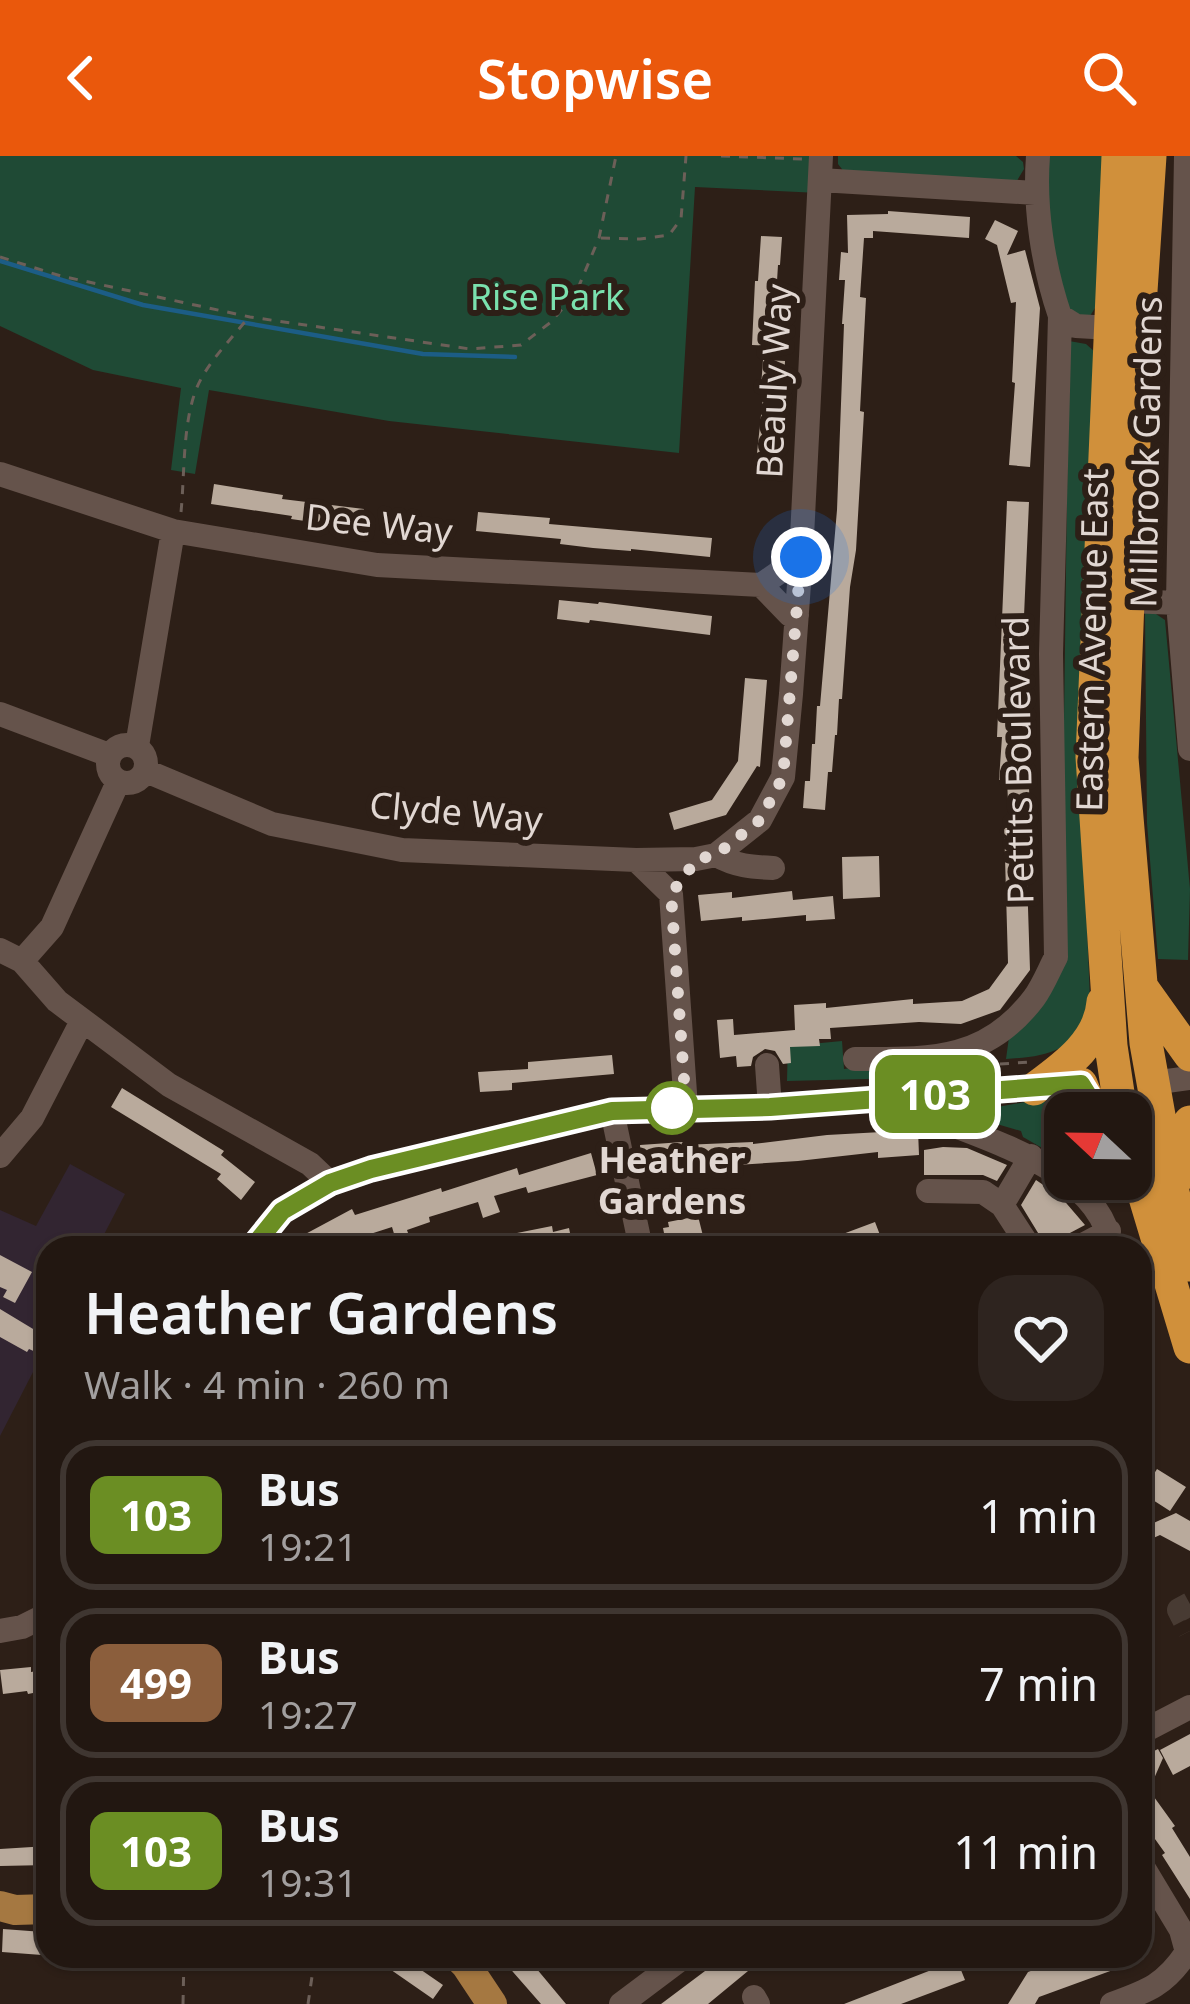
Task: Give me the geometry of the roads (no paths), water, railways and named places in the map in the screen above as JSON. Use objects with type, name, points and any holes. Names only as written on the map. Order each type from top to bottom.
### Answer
[{"type":"highway","name":"Eastern Avenue East","points":[[1098,1092],[1106,970],[1092,757],[1118,156]]},
{"type":"highway","name":"Eastern Avenue East","points":[[1150,156],[1122,758],[1139,982],[1152,1083],[1190,1264]]},
{"type":"highway","points":[[1034,1089],[1062,1069],[1096,1031],[1102,1017],[1106,970]]},
{"type":"highway","points":[[1139,982],[1190,1055]]},
{"type":"highway","points":[[1098,1092],[1152,1083]]},
{"type":"highway","points":[[1172,1188],[1190,1122]]},
{"type":"highway","points":[[1137,1200],[1150,1236]]},
{"type":"highway","points":[[1152,1241],[1190,1347]]},
{"type":"main road","points":[[0,1906],[36,1910]]},
{"type":"main road","points":[[468,1968],[492,2004]]},
{"type":"street","name":"Pettits Boulevard","points":[[855,1059],[915,1059],[968,1051],[997,1035],[1034,999],[1056,957],[1051,654],[1060,316],[1035,193],[1038,156]]},
{"type":"street","name":"Millbrook Gardens","points":[[1186,156],[1178,602],[1190,749]]},
{"type":"street","points":[[821,165],[1035,193]]},
{"type":"street","name":"Beauly Way","points":[[706,857],[760,820],[783,777],[801,557],[821,165]]},
{"type":"street","points":[[1060,316],[1076,326],[1111,328]]},
{"type":"street","name":"Dee Way","points":[[0,474],[176,531],[377,566],[761,585]]},
{"type":"street","points":[[141,758],[124,744],[109,755],[106,764],[118,782],[139,779],[176,531]]},
{"type":"street","points":[[797,615],[790,615],[761,585],[801,557]]},
{"type":"street","points":[[1128,601],[1178,602]]},
{"type":"street","points":[[0,714],[109,755]]},
{"type":"street","name":"Clyde Way","points":[[141,758],[272,824],[402,850],[636,860],[706,857],[773,868]]},
{"type":"street","points":[[118,782],[52,926],[11,956],[57,1001],[169,1085],[310,1164],[330,1183]]},
{"type":"street","points":[[671,894],[706,857]]},
{"type":"street","points":[[636,860],[671,894],[686,1108]]},
{"type":"street","points":[[0,1156],[32,1118],[82,1021]]},
{"type":"street","points":[[915,1059],[920,1095]]},
{"type":"street","points":[[767,1065],[770,1107]]},
{"type":"street","points":[[1152,1083],[1190,1078]]},
{"type":"street","points":[[262,1236],[282,1211],[330,1183],[612,1111],[770,1107],[1034,1089],[1098,1092]]},
{"type":"street","points":[[949,1093],[950,1124],[1031,1156],[1080,1191],[1114,1231]]},
{"type":"street","points":[[612,1111],[638,1236]]},
{"type":"street","points":[[1002,1204],[1031,1156]]},
{"type":"street","points":[[928,1191],[983,1192],[1002,1204],[1022,1236]]},
{"type":"street","points":[[0,1631],[36,1620]]},
{"type":"street","points":[[1152,1727],[1190,1707]]},
{"type":"street","points":[[1112,2004],[1151,1990],[1187,1952],[1181,1930],[1152,1882]]},
{"type":"street","points":[[621,2004],[669,1968]]},
{"type":"waterway","points":[[0,261],[143,305],[423,354],[515,357]]},
{"type":"tunnel","points":[[1190,1604],[1179,1610],[1190,1631]]},
{"type":"place","name":"Heather Gardens","points":[[672,1108]]},
{"type":"park label","name":"Rise Park","points":[[547,297]]}]
